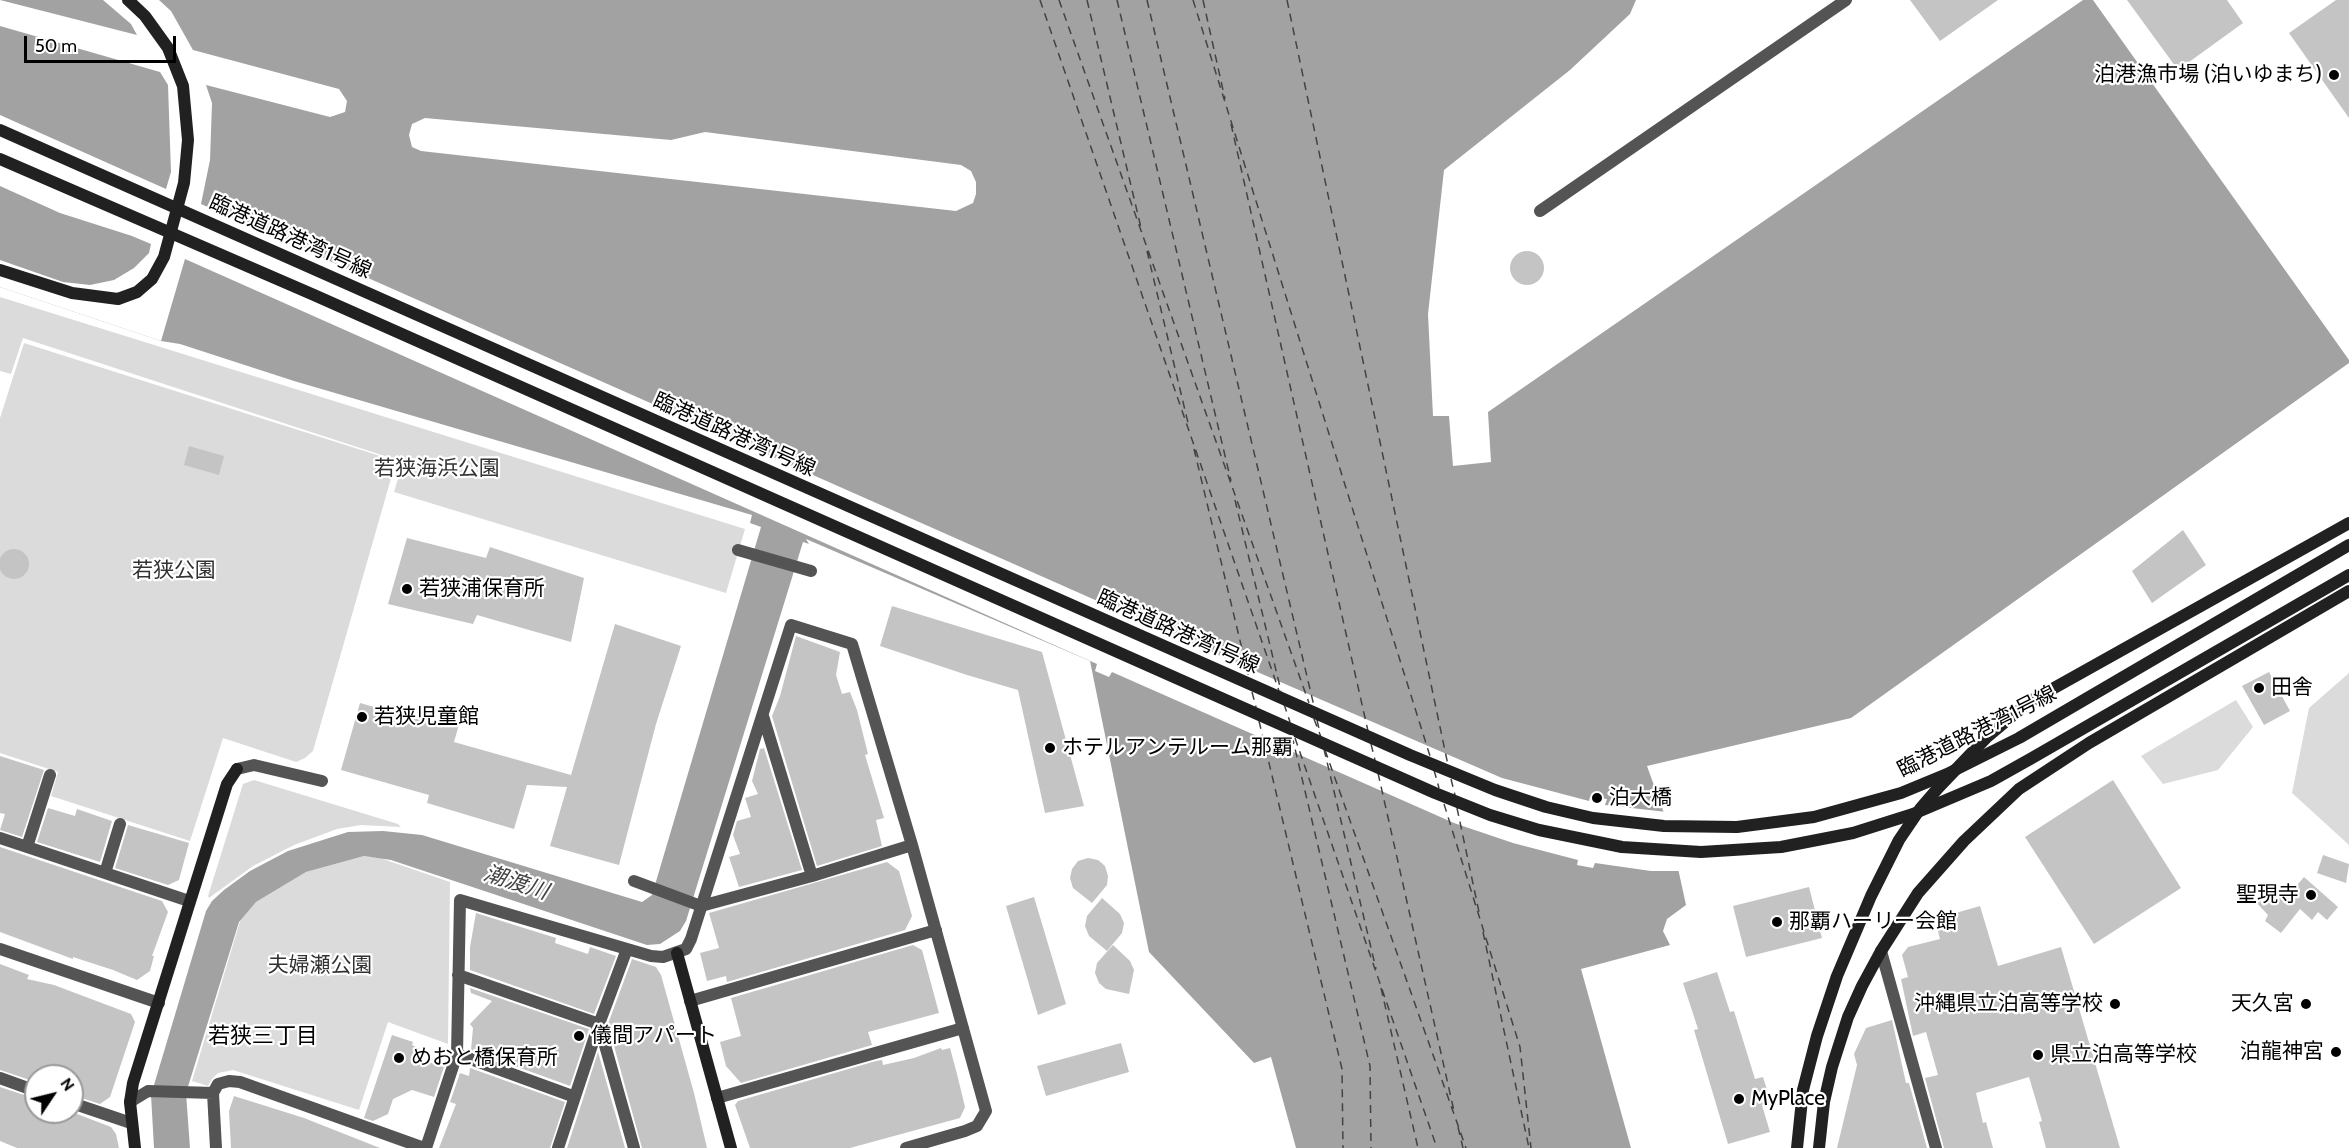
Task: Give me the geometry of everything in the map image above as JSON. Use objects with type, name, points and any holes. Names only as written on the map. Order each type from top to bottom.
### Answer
[{"type":"street","points":[[0,270],[72,293],[118,299],[137,292],[152,279],[164,257],[184,183],[188,140],[183,86],[168,48],[144,16],[128,0]]},
{"type":"street","points":[[1540,211],[1846,0]]},
{"type":"street","name":"臨港道路港湾1号線","points":[[0,130],[1410,755],[1495,790],[1546,807],[1593,818],[1664,826],[1737,827],[1814,817],[1901,793],[1947,774],[2019,738],[2349,545]]},
{"type":"street","name":"臨港道路港湾1号線","points":[[0,159],[314,295],[1435,793],[1490,815],[1539,830],[1622,848],[1701,852],[1781,847],[1853,833],[1914,814],[1991,780],[2032,758],[2349,575]]},
{"type":"street","points":[[1797,1148],[1803,1090],[1817,1036],[1837,976],[1871,896],[1899,840],[1938,787],[1986,738],[2029,702],[2349,523]]},
{"type":"street","points":[[738,550],[811,571]]},
{"type":"street","points":[[1819,1148],[1824,1102],[1832,1067],[1848,1017],[1881,951],[1918,893],[1964,841],[2019,789],[2089,743],[2349,591]]},
{"type":"street","points":[[216,1148],[213,1093],[215,1088],[223,1082],[240,1082],[425,1148],[457,1054],[460,900],[627,950],[663,957],[686,949],[691,939],[696,903],[763,716],[791,625],[852,644],[912,845],[986,1111],[976,1126],[906,1148]]},
{"type":"street","points":[[763,716],[812,876]]},
{"type":"street","points":[[135,1148],[130,1102],[133,1083],[227,784],[237,769],[254,765],[322,782]]},
{"type":"street","points":[[27,847],[50,775]]},
{"type":"street","points":[[105,873],[120,824]]},
{"type":"street","points":[[0,838],[189,901]]},
{"type":"street","points":[[634,881],[696,903],[812,876],[912,845]]},
{"type":"street","points":[[690,1001],[936,930]]},
{"type":"street","points":[[0,949],[159,1003]]},
{"type":"street","points":[[558,1148],[599,1024],[627,950]]},
{"type":"street","points":[[1881,951],[1936,1148]]},
{"type":"street","points":[[677,953],[731,1148]]},
{"type":"street","points":[[458,975],[599,1024]]},
{"type":"street","points":[[599,1024],[634,1148]]},
{"type":"street","points":[[717,1098],[963,1028]]},
{"type":"street","points":[[457,1054],[575,1096]]},
{"type":"street","points":[[0,1078],[24,1086]]},
{"type":"street","points":[[130,1102],[148,1091],[213,1093]]},
{"type":"street","points":[[84,1107],[131,1123]]},
{"type":"green space","name":"若狭海浜公園","points":[[0,297],[745,529],[726,593],[394,492],[403,462],[23,338],[11,374],[0,371]]},
{"type":"green space","name":"若狭公園","points":[[24,343],[396,461],[313,751],[296,762],[223,738],[190,841],[51,796],[58,772],[0,753],[0,418]]},
{"type":"green space","points":[[2349,673],[2349,845],[2292,793],[2309,708]]},
{"type":"green space","points":[[2236,700],[2253,727],[2218,770],[2163,784],[2141,756]]},
{"type":"green space","points":[[254,780],[398,824],[401,827],[361,825],[337,829],[294,845],[253,866],[209,898],[243,784]]},
{"type":"green space","name":"夫婦瀬公園","points":[[364,856],[380,858],[450,882],[448,1044],[388,1022],[359,1110],[233,1070],[218,1073],[208,1086],[192,1081],[241,918],[256,902],[306,872]]},
{"type":"water","name":"潮渡川","points":[[0,0],[1636,0],[1630,14],[1570,70],[1444,170],[1428,314],[1433,416],[1449,416],[1453,466],[1491,462],[1488,412],[2083,0],[2093,0],[2349,363],[1851,718],[1647,766],[1669,827],[1686,905],[1667,919],[1663,931],[1670,945],[1581,969],[1631,1148],[1296,1148],[1271,1057],[1254,1063],[1149,952],[1090,661],[806,539],[809,544],[803,542],[686,921],[680,931],[660,944],[647,945],[391,860],[364,856],[306,872],[256,902],[239,922],[186,1093],[190,1148],[154,1148],[151,1095],[206,911],[212,901],[224,890],[250,871],[288,851],[348,832],[383,831],[422,835],[642,902],[652,895],[761,527],[750,523],[752,515],[294,381],[180,344],[161,341],[0,287]]},
{"type":"pier","name":"泊大橋","points":[[0,0],[137,35],[131,24],[103,0],[159,0],[171,11],[193,50],[339,89],[347,101],[345,112],[330,117],[206,85],[212,103],[210,160],[201,204],[1120,611],[1123,607],[1138,614],[1135,619],[1502,778],[1589,801],[1590,797],[1607,799],[1605,805],[1667,812],[1683,871],[1651,871],[1595,863],[1593,868],[1577,865],[1578,860],[1513,843],[1454,823],[1112,672],[1109,677],[1095,671],[1097,664],[185,259],[161,341],[0,287],[0,260],[63,282],[90,285],[114,280],[134,268],[149,253],[151,244],[60,213],[0,186],[0,115],[166,189],[171,172],[168,85],[160,72],[0,26]]},
{"type":"pier","points":[[425,118],[671,140],[705,132],[961,165],[971,171],[976,182],[976,194],[973,203],[956,211],[421,151],[412,147],[409,135],[412,124]]},
{"type":"building","points":[[1910,0],[1998,0],[1940,41]]},
{"type":"building","points":[[2127,0],[2227,0],[2243,23],[2178,70]]},
{"type":"building","name":"泊港漁市場 (泊いゆまち)","points":[[2336,0],[2349,0],[2349,118],[2289,33]]},
{"type":"building","points":[[1527,251],[1539,256],[1544,268],[1539,280],[1527,285],[1515,280],[1510,268],[1515,256]]},
{"type":"building","points":[[189,446],[224,456],[219,475],[184,465]]},
{"type":"building","points":[[2183,530],[2206,565],[2152,603],[2132,571]]},
{"type":"building","points":[[407,538],[486,558],[490,547],[584,578],[571,642],[477,615],[473,624],[388,604]]},
{"type":"building","points":[[14,549],[25,553],[29,564],[25,575],[14,579],[3,575],[-1,564],[3,553]]},
{"type":"building","name":"ホテルアンテルーム那覇","points":[[892,606],[1042,652],[1084,806],[1045,813],[1018,690],[880,646]]},
{"type":"building","points":[[615,624],[681,646],[656,724],[619,865],[550,846],[567,787],[527,785],[514,829],[427,803],[429,795],[341,770],[360,703],[438,725],[441,715],[460,721],[454,742],[571,775]]},
{"type":"building","points":[[796,636],[840,652],[836,675],[842,694],[850,692],[857,710],[868,754],[865,755],[884,818],[876,820],[882,846],[817,866],[772,716],[780,696]]},
{"type":"building","points":[[2269,672],[2290,711],[2264,725],[2242,686]]},
{"type":"building","points":[[764,748],[802,870],[739,887],[729,857],[740,854],[733,835],[737,821],[751,817],[745,798],[758,794],[752,781],[760,749]]},
{"type":"building","points":[[0,756],[44,770],[22,837],[0,830],[5,814],[0,813]]},
{"type":"building","points":[[2113,780],[2181,888],[2094,944],[2025,837]]},
{"type":"building","points":[[48,808],[75,816],[77,809],[112,821],[100,862],[37,842]]},
{"type":"building","points":[[128,825],[189,843],[179,880],[168,885],[115,868]]},
{"type":"building","points":[[0,847],[162,901],[168,912],[152,956],[154,956],[150,971],[137,980],[0,932]]},
{"type":"building","points":[[2323,855],[2349,864],[2346,883],[2317,873]]},
{"type":"building","points":[[1088,858],[1098,860],[1105,866],[1108,876],[1107,885],[1092,903],[1073,888],[1070,878],[1072,869],[1078,861]]},
{"type":"building","points":[[887,862],[899,871],[912,916],[905,930],[727,982],[726,976],[707,981],[700,953],[719,948],[709,913]]},
{"type":"building","points":[[2304,877],[2338,907],[2327,920],[2318,912],[2312,920],[2300,909],[2281,933],[2265,921],[2268,915],[2254,900],[2269,884],[2286,898]]},
{"type":"building","name":"那覇ハーリー会館","points":[[1809,887],[1822,938],[1746,957],[1733,906]]},
{"type":"building","points":[[1034,897],[1066,1004],[1038,1015],[1006,906]]},
{"type":"building","points":[[1102,898],[1120,914],[1124,923],[1122,933],[1107,951],[1089,936],[1085,926],[1087,916]]},
{"type":"building","points":[[1980,906],[1998,966],[2061,947],[2120,1148],[2046,1148],[2039,1122],[2042,1121],[2029,1077],[1976,1093],[1983,1123],[1986,1122],[1993,1148],[1944,1148],[1925,1078],[1938,1075],[1926,1032],[1913,1036],[1901,979],[1908,977],[1902,955],[1908,947],[1940,939],[1935,919]]},
{"type":"building","points":[[476,913],[556,938],[555,943],[588,954],[590,947],[616,956],[594,1014],[470,970],[470,947]]},
{"type":"building","points":[[913,945],[922,950],[939,1013],[868,1032],[872,1045],[741,1083],[726,1066],[720,1042],[741,1036],[731,998]]},
{"type":"building","points":[[1113,945],[1130,961],[1134,970],[1129,994],[1106,989],[1099,983],[1095,973],[1097,963]]},
{"type":"building","points":[[632,959],[656,967],[661,975],[707,1148],[642,1148],[608,1024]]},
{"type":"building","points":[[0,964],[29,975],[27,979],[54,985],[131,1014],[135,1022],[110,1097],[100,1104],[84,1099],[84,1064],[24,1064],[24,1078],[0,1070]]},
{"type":"building","points":[[1717,972],[1730,1012],[1734,1011],[1755,1079],[1763,1077],[1771,1102],[1762,1105],[1770,1132],[1728,1144],[1694,1030],[1698,1029],[1683,983]]},
{"type":"building","points":[[470,988],[589,1029],[570,1086],[471,1050],[473,1028],[470,1024],[492,1001],[471,993]]},
{"type":"building","points":[[1892,1020],[1906,1083],[1909,1083],[1927,1148],[1837,1148],[1857,1065],[1854,1054],[1866,1028]]},
{"type":"building","points":[[392,1035],[413,1042],[412,1045],[422,1050],[420,1059],[444,1067],[434,1097],[412,1090],[393,1099],[388,1114],[373,1121],[364,1118]]},
{"type":"building","points":[[1121,1043],[1129,1072],[1046,1096],[1037,1066]]},
{"type":"building","points":[[941,1048],[942,1050],[950,1048],[965,1107],[960,1118],[850,1148],[750,1148],[735,1105],[738,1101],[876,1061],[882,1060],[883,1065],[914,1058]]},
{"type":"building","points":[[598,1052],[625,1148],[567,1148],[583,1099]]},
{"type":"building","points":[[470,1068],[565,1102],[550,1148],[439,1148],[456,1104],[450,1102],[460,1073],[469,1076]]},
{"type":"building","points":[[0,1087],[24,1095],[24,1124],[84,1124],[84,1117],[111,1127],[116,1134],[119,1148],[17,1148],[0,1141]]},
{"type":"building","points":[[234,1096],[304,1118],[380,1148],[231,1148],[229,1111]]},
{"type":"ferry route","points":[[1040,0],[1279,691]]},
{"type":"ferry route","points":[[1059,0],[1309,703]]},
{"type":"ferry route","points":[[1087,0],[1142,232]]},
{"type":"ferry route","points":[[1117,0],[1231,481]]},
{"type":"ferry route","points":[[1147,0],[1314,706]]},
{"type":"ferry route","points":[[1193,0],[1430,756]]},
{"type":"ferry route","points":[[1203,0],[1225,99]]},
{"type":"ferry route","points":[[1287,0],[1448,765]]},
{"type":"ferry route","points":[[1231,124],[1368,731]]},
{"type":"ferry route","points":[[1147,251],[1189,427]]},
{"type":"ferry route","points":[[1194,449],[1249,678]]},
{"type":"ferry route","points":[[1235,500],[1281,691]]},
{"type":"ferry route","points":[[1252,692],[1256,707]]},
{"type":"ferry route","points":[[1284,704],[1290,722]]},
{"type":"ferry route","points":[[1314,719],[1321,737]]},
{"type":"ferry route","points":[[1317,720],[1320,733]]},
{"type":"ferry route","points":[[1259,721],[1342,1069],[1343,1148]]},
{"type":"ferry route","points":[[1292,736],[1370,1066],[1371,1148]]},
{"type":"ferry route","points":[[1295,738],[1437,1148]]},
{"type":"ferry route","points":[[1371,744],[1375,760]]},
{"type":"ferry route","points":[[1324,749],[1376,969]]},
{"type":"ferry route","points":[[1325,750],[1466,1148]]},
{"type":"ferry route","points":[[1434,770],[1439,788]]},
{"type":"ferry route","points":[[1378,773],[1454,1111]]},
{"type":"ferry route","points":[[1451,779],[1455,795]]},
{"type":"ferry route","points":[[1444,804],[1520,1047],[1531,1148]]},
{"type":"ferry route","points":[[1457,808],[1479,912]]},
{"type":"ferry route","points":[[1483,932],[1529,1148]]},
{"type":"ferry route","points":[[1381,988],[1418,1148]]},
{"type":"ferry route","points":[[1458,1127],[1463,1148]]},
{"type":"place","name":"泊港漁市場 (泊いゆまち)","points":[[2334,75]]},
{"type":"place","name":"若狭浦保育所","points":[[407,589]]},
{"type":"place","name":"田舎","points":[[2259,688]]},
{"type":"place","name":"若狭児童館","points":[[362,717]]},
{"type":"place","name":"ホテルアンテルーム那覇","points":[[1050,748]]},
{"type":"place","name":"泊大橋","points":[[1597,798]]},
{"type":"place","name":"聖現寺","points":[[2311,895]]},
{"type":"place","name":"那覇ハーリー会館","points":[[1777,922]]},
{"type":"place","name":"沖縄県立泊高等学校","points":[[2115,1004]]},
{"type":"place","name":"天久宮","points":[[2306,1004]]},
{"type":"place","name":"儀間アパート","points":[[579,1036]]},
{"type":"place","name":"泊龍神宮","points":[[2336,1052]]},
{"type":"place","name":"県立泊高等学校","points":[[2038,1055]]},
{"type":"place","name":"めおと橋保育所","points":[[399,1058]]},
{"type":"place","name":"MyPlace","points":[[1739,1099]]},
{"type":"district","name":"若狭三丁目","points":[[263,1037]]}]
